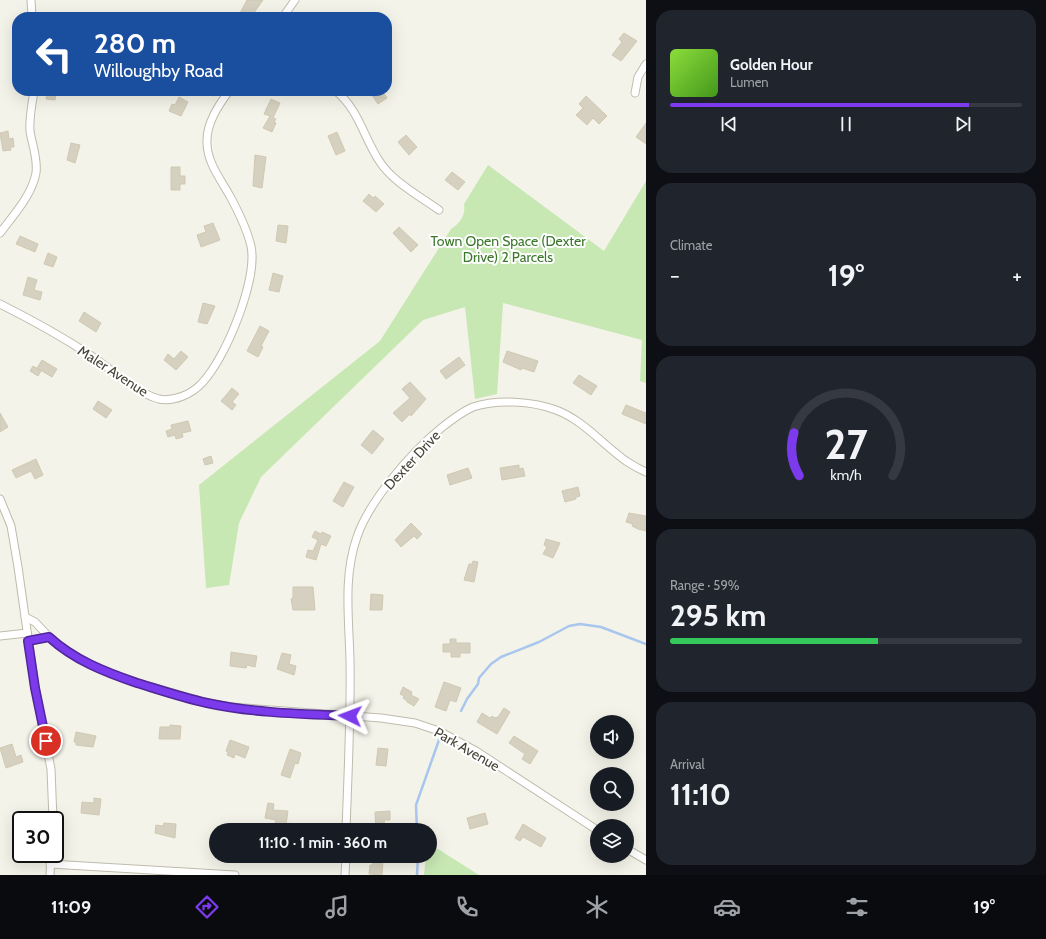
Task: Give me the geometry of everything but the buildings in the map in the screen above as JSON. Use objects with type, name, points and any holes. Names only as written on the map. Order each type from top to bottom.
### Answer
[{"type":"street","points":[[30,0],[31,12]]},
{"type":"street","points":[[287,12],[295,0]]},
{"type":"street","points":[[635,93],[638,77],[646,64]]},
{"type":"street","points":[[0,233],[18,209],[33,184],[36,173],[35,153],[30,125],[33,96]]},
{"type":"street","name":"Maler Avenue","points":[[0,304],[88,354],[141,390],[154,397],[167,399],[182,396],[202,383],[216,364],[233,331],[252,264],[251,247],[242,218],[212,164],[207,144],[208,131],[212,119],[226,96]]},
{"type":"street","points":[[342,96],[354,109],[378,160],[402,184],[439,210]]},
{"type":"street","name":"Dexter Drive","points":[[346,823],[350,716],[347,594],[350,565],[356,537],[368,512],[383,490],[429,438],[455,417],[473,407],[509,403],[530,404],[557,410],[580,423],[626,461],[646,472]]},
{"type":"street","points":[[0,499],[10,526],[14,544],[35,688],[51,769],[53,811]]},
{"type":"street","name":"Park Avenue","points":[[25,617],[35,622],[49,637],[72,655],[97,669],[145,685],[208,703],[257,710],[399,720],[415,723],[439,731],[476,751],[590,825]]},
{"type":"street","points":[[0,636],[27,633]]},
{"type":"street","points":[[28,641],[49,637]]},
{"type":"street","points":[[634,853],[646,860]]},
{"type":"street","points":[[345,875],[346,863]]},
{"type":"street","points":[[50,875],[50,864],[235,875]]},
{"type":"green space","name":"Town Open Space (Dexter Drive) 2 Parcels","points":[[488,165],[604,251],[646,181],[646,383],[640,381],[642,340],[503,303],[497,394],[475,399],[465,307],[423,320],[261,477],[239,523],[229,585],[206,588],[199,485],[380,341],[451,229],[462,218],[464,204]]},
{"type":"green space","points":[[437,848],[479,875],[424,875],[425,863],[437,863]]},
{"type":"waterway","points":[[461,711],[467,699],[478,684],[479,678],[491,664],[501,657],[539,642],[569,626],[580,624],[601,627],[646,644]]},
{"type":"waterway","points":[[417,823],[416,805],[439,740]]},
{"type":"waterway","points":[[417,875],[418,863]]},
{"type":"route","points":[[46,741],[35,688],[28,641],[49,637],[72,655],[97,669],[145,685],[208,703],[257,710],[350,716]]}]
